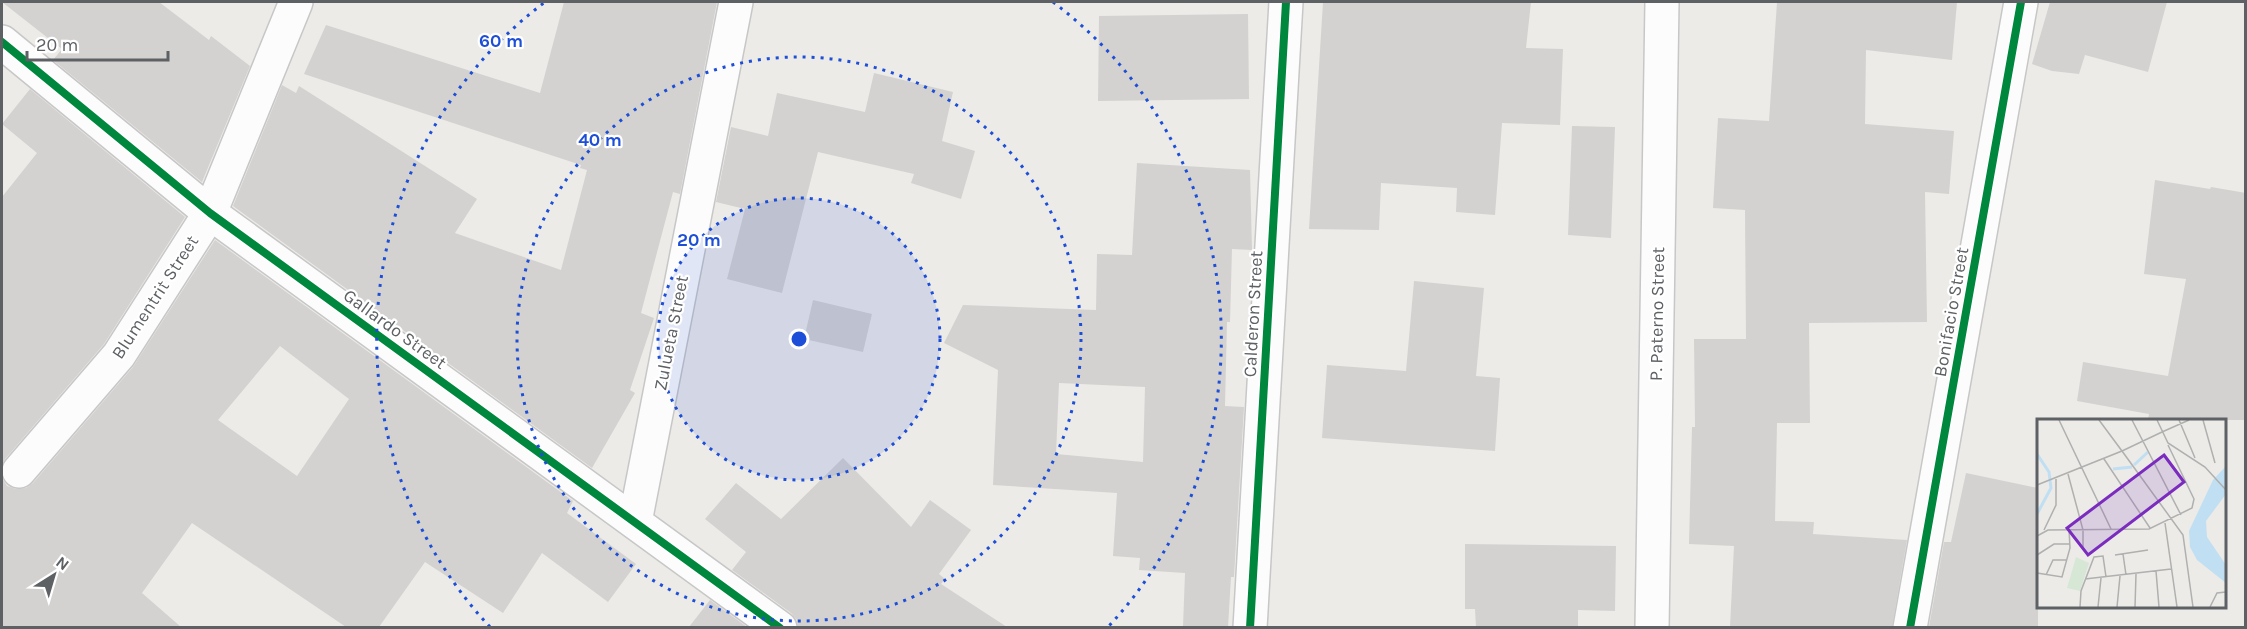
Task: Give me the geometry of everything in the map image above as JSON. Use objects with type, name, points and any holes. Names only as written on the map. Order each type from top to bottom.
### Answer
[{"type":"street","name":"Blumentrit Street","points":[[19,471],[119,355],[210,213],[296,2]]},
{"type":"street","name":"Zulueta Street","points":[[635,522],[736,2]]},
{"type":"street","name":"Calderon Street","points":[[1250,627],[1286,2]]},
{"type":"street","name":"P. Paterno Street","points":[[1652,627],[1662,2]]},
{"type":"street","name":"Bonifacio Street","points":[[1910,627],[2021,2]]},
{"type":"street","name":"Gallardo Street","points":[[4,50],[210,213],[780,627]]},
{"type":"building","points":[[2,2],[159,2],[209,40],[211,36],[250,66],[202,182],[53,60],[62,49]]},
{"type":"building","points":[[564,2],[717,2],[680,194],[673,192],[641,313],[654,318],[630,390],[635,393],[592,468],[233,206],[282,85],[296,93],[299,86],[477,199],[455,233],[561,270],[587,170],[580,168],[581,165],[304,74],[326,25],[540,93]]},
{"type":"building","points":[[1323,2],[1531,2],[1526,48],[1563,49],[1560,125],[1502,123],[1495,215],[1456,212],[1457,188],[1381,183],[1379,230],[1309,229]]},
{"type":"building","points":[[1777,2],[1957,2],[1952,60],[1866,50],[1865,124],[1954,131],[1949,194],[1925,192],[1927,322],[1809,323],[1810,423],[1777,423],[1775,521],[1814,522],[1813,534],[1907,540],[1892,627],[1730,627],[1734,546],[1689,544],[1692,427],[1695,427],[1694,339],[1746,339],[1745,210],[1713,208],[1718,118],[1769,121]]},
{"type":"building","points":[[2050,2],[2167,2],[2148,72],[2085,55],[2079,74],[2052,71],[2032,64]]},
{"type":"building","points":[[1248,14],[1249,99],[1098,101],[1099,16]]},
{"type":"building","points":[[874,73],[953,92],[942,141],[975,151],[961,199],[911,183],[914,174],[818,152],[782,293],[727,279],[745,209],[716,202],[731,127],[768,136],[777,93],[865,112]]},
{"type":"building","points":[[30,89],[185,217],[104,344],[2,465],[2,197],[37,153],[2,124]]},
{"type":"building","points":[[1572,126],[1615,127],[1611,238],[1568,235]]},
{"type":"building","points":[[1137,163],[1250,170],[1252,250],[1232,249],[1230,322],[1227,322],[1225,406],[1244,407],[1234,577],[1231,577],[1228,627],[1183,627],[1185,573],[1139,570],[1140,558],[1113,556],[1117,493],[993,485],[998,370],[944,343],[963,305],[1096,310],[1097,254],[1132,255]],"holes":[[[1059,383],[1145,387],[1143,462],[1056,454]]]},
{"type":"building","points":[[2155,180],[2246,193],[2246,420],[2148,419],[2149,414],[2077,401],[2083,362],[2168,376],[2186,279],[2144,274]]},
{"type":"building","points":[[215,240],[573,501],[567,513],[636,564],[608,602],[542,553],[503,613],[425,562],[379,627],[346,627],[192,523],[142,593],[181,627],[2,627],[2,478],[7,486],[16,489],[26,488],[33,483],[133,367]],"holes":[[[280,346],[349,399],[297,476],[218,420]]]},
{"type":"building","points":[[1414,281],[1484,288],[1476,376],[1500,378],[1495,451],[1322,438],[1327,365],[1406,371]]},
{"type":"building","points":[[813,300],[872,314],[863,352],[804,339]]},
{"type":"building","points":[[843,458],[911,527],[930,500],[971,530],[939,574],[945,579],[941,584],[1007,627],[798,627],[797,620],[791,613],[732,570],[746,552],[705,519],[736,483],[781,519]]},
{"type":"building","points":[[1966,473],[2037,488],[2038,627],[1929,627],[1944,542],[1951,542]]},
{"type":"building","points":[[1465,544],[1616,546],[1615,611],[1578,610],[1578,627],[1476,627],[1475,609],[1465,609]]},
{"type":"building","points":[[710,600],[747,627],[689,627]]},
{"type":"cycle path","points":[[1250,628],[1286,2]]},
{"type":"cycle path","points":[[1910,628],[2021,2]]},
{"type":"cycle path","points":[[2,42],[210,213],[780,628]]}]
